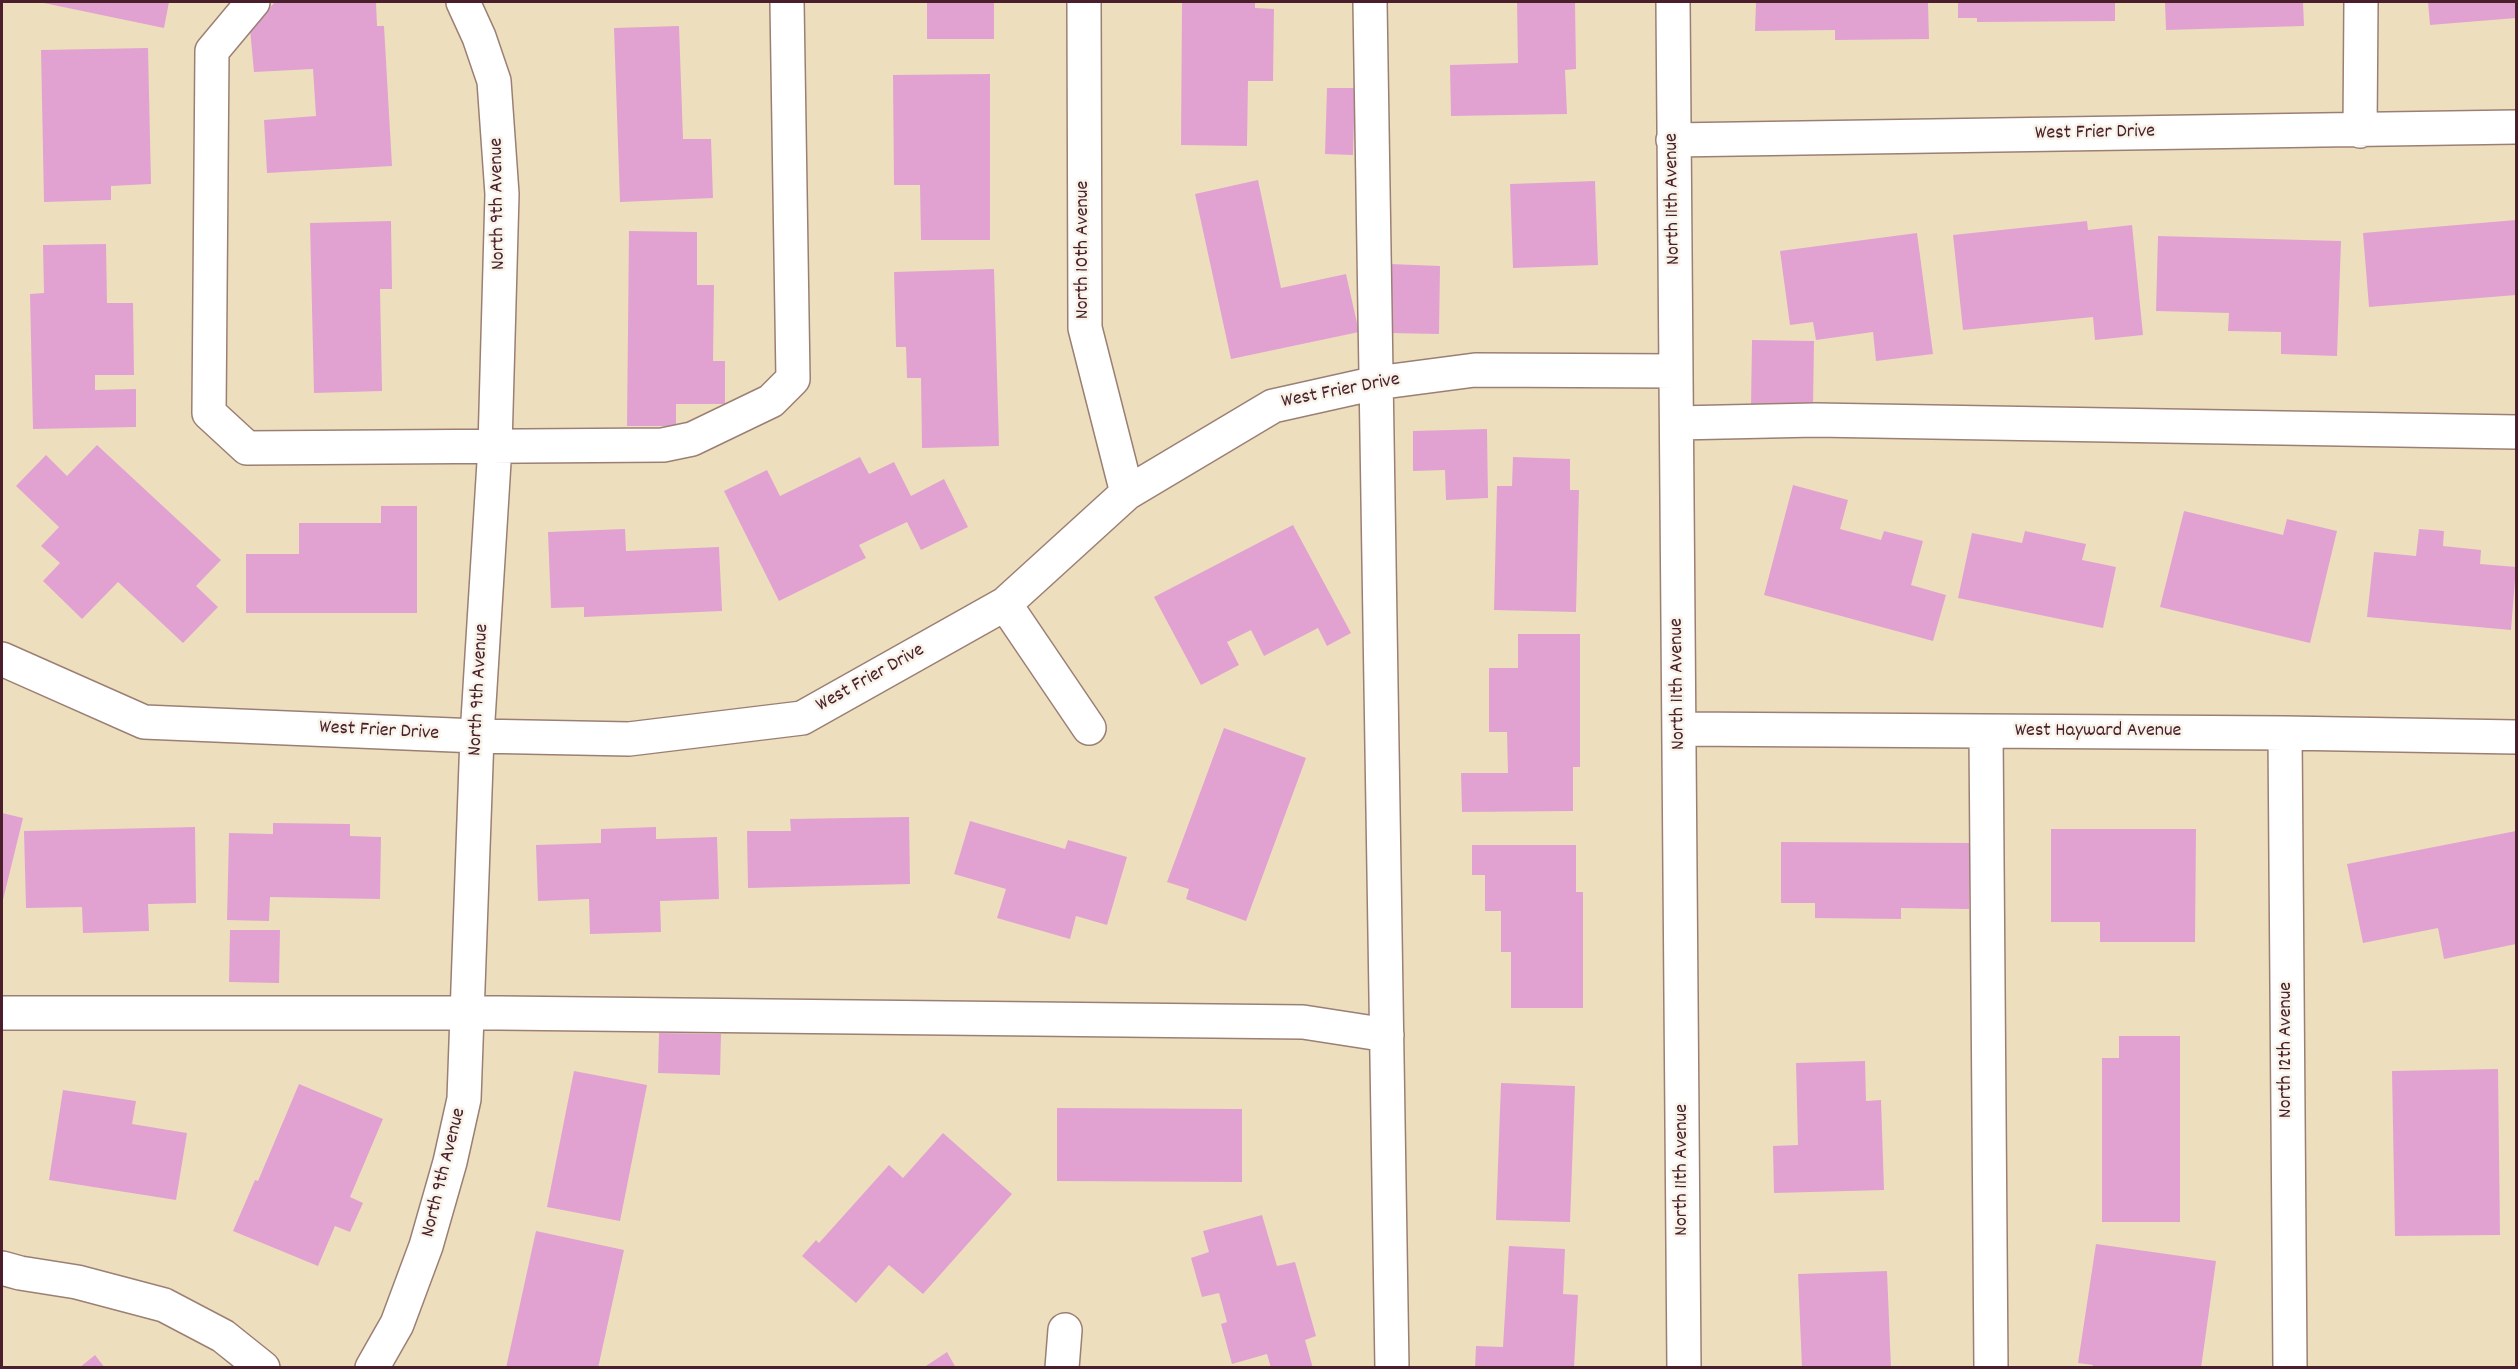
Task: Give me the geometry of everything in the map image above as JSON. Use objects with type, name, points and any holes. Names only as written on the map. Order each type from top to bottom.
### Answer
[{"type":"street","points":[[253,2],[212,51],[208,413],[247,448],[663,445],[692,439],[771,401],[793,379],[787,2]]},
{"type":"street","name":"North 9th Avenue","points":[[372,1368],[397,1324],[426,1246],[450,1162],[464,1099],[477,736],[495,446],[502,194],[494,81],[479,37],[463,2]]},
{"type":"street","name":"North 10th Avenue","points":[[1084,2],[1084,328],[1127,493]]},
{"type":"street","points":[[1370,2],[1392,1368]]},
{"type":"street","name":"North 11th Avenue","points":[[1672,2],[1684,1368]]},
{"type":"street","points":[[2360,131],[2361,2]]},
{"type":"street","name":"West Frier Drive","points":[[1673,140],[2517,127]]},
{"type":"street","name":"West Frier Drive","points":[[2,659],[144,722],[477,736],[628,739],[802,718],[1005,604],[1127,493],[1273,406],[1376,383],[1475,370],[1676,371]]},
{"type":"street","points":[[1677,423],[1816,420],[2517,432]]},
{"type":"street","points":[[1005,604],[1089,728]]},
{"type":"street","name":"West Hayward Avenue","points":[[1679,729],[2517,737]]},
{"type":"street","points":[[1986,732],[1991,1368]]},
{"type":"street","name":"North 12th Avenue","points":[[2285,733],[2290,1368]]},
{"type":"street","points":[[2,1013],[466,1013],[1303,1022],[1387,1035]]},
{"type":"street","points":[[2,1268],[20,1274],[77,1282],[164,1305],[223,1336],[263,1368]]},
{"type":"street","points":[[1062,1368],[1065,1330]]},
{"type":"building","points":[[39,2],[169,2],[164,28]]},
{"type":"building","points":[[275,2],[376,2],[377,26],[384,26],[392,166],[267,173],[264,120],[316,116],[313,69],[254,72],[250,29]]},
{"type":"building","points":[[927,2],[994,2],[994,39],[927,39]]},
{"type":"building","points":[[1182,2],[1255,2],[1255,8],[1274,9],[1273,81],[1248,81],[1247,146],[1181,145]]},
{"type":"building","points":[[1517,2],[1575,2],[1576,69],[1565,70],[1567,114],[1451,116],[1450,65],[1518,63]]},
{"type":"building","points":[[1756,2],[1928,2],[1929,39],[1835,40],[1835,30],[1755,31]]},
{"type":"building","points":[[1958,2],[2115,2],[2115,21],[1977,22],[1977,18],[1958,18]]},
{"type":"building","points":[[2165,2],[2303,2],[2304,26],[2166,30]]},
{"type":"building","points":[[2428,2],[2516,2],[2516,18],[2430,25]]},
{"type":"building","points":[[679,26],[683,139],[711,139],[713,198],[620,202],[614,28]]},
{"type":"building","points":[[148,48],[151,184],[111,186],[111,200],[44,202],[41,50]]},
{"type":"building","points":[[990,74],[990,240],[921,240],[920,185],[894,185],[893,75]]},
{"type":"building","points":[[1327,88],[1355,88],[1353,155],[1325,154]]},
{"type":"building","points":[[1258,180],[1281,288],[1346,274],[1359,332],[1231,359],[1195,194]]},
{"type":"building","points":[[1595,181],[1598,265],[1513,268],[1510,184]]},
{"type":"building","points":[[2516,220],[2516,295],[2369,307],[2363,233]]},
{"type":"building","points":[[391,221],[392,289],[380,289],[382,391],[314,393],[310,223]]},
{"type":"building","points":[[2087,221],[2088,230],[2132,225],[2143,335],[2095,340],[2093,317],[1963,330],[1953,235]]},
{"type":"building","points":[[629,231],[697,232],[697,285],[714,285],[713,361],[725,361],[725,404],[676,404],[676,426],[627,426]]},
{"type":"building","points":[[1917,233],[1933,354],[1876,361],[1873,332],[1816,340],[1813,322],[1790,325],[1780,251]]},
{"type":"building","points":[[2158,236],[2341,241],[2337,356],[2281,354],[2281,332],[2228,331],[2229,313],[2156,311]]},
{"type":"building","points":[[106,244],[107,303],[133,303],[134,375],[95,375],[95,390],[136,389],[136,427],[33,429],[30,294],[44,293],[43,245]]},
{"type":"building","points":[[1390,264],[1440,266],[1439,334],[1388,333]]},
{"type":"building","points":[[994,269],[999,446],[922,448],[921,378],[907,378],[906,347],[896,347],[894,272]]},
{"type":"building","points":[[1752,340],[1814,341],[1813,407],[1751,406]]},
{"type":"building","points":[[1487,429],[1488,498],[1446,500],[1445,470],[1413,471],[1413,431]]},
{"type":"building","points":[[97,445],[221,560],[196,586],[218,607],[183,643],[118,582],[82,619],[43,581],[60,563],[41,546],[59,527],[16,486],[46,455],[67,476]]},
{"type":"building","points":[[860,457],[869,474],[894,462],[911,496],[944,479],[968,527],[921,550],[907,522],[859,545],[866,558],[779,601],[724,491],[767,470],[780,496]]},
{"type":"building","points":[[1513,457],[1570,459],[1570,490],[1579,490],[1576,612],[1494,610],[1497,486],[1512,486]]},
{"type":"building","points":[[1793,485],[1848,500],[1840,529],[1881,540],[1884,531],[1923,541],[1911,585],[1946,595],[1933,641],[1764,595]]},
{"type":"building","points":[[381,506],[417,506],[417,613],[246,613],[246,554],[299,554],[299,523],[381,523]]},
{"type":"building","points":[[2184,511],[2283,535],[2287,519],[2337,531],[2310,643],[2160,607]]},
{"type":"building","points":[[1293,525],[1351,633],[1327,646],[1318,628],[1264,656],[1251,630],[1227,642],[1239,665],[1201,685],[1154,597]]},
{"type":"building","points":[[625,529],[626,551],[719,547],[722,611],[584,617],[584,607],[551,608],[548,532]]},
{"type":"building","points":[[2419,529],[2444,531],[2443,546],[2481,550],[2480,564],[2516,567],[2511,630],[2367,617],[2374,552],[2416,556]]},
{"type":"building","points":[[2025,531],[2086,544],[2082,560],[2116,567],[2103,628],[1958,598],[1972,533],[2022,543]]},
{"type":"building","points":[[1518,634],[1580,634],[1580,767],[1573,767],[1573,811],[1462,812],[1461,773],[1508,773],[1507,732],[1489,732],[1489,668],[1518,668]]},
{"type":"building","points":[[1224,728],[1306,758],[1246,921],[1186,899],[1189,889],[1167,882]]},
{"type":"building","points":[[2,813],[23,818],[2,904]]},
{"type":"building","points":[[909,817],[910,884],[748,888],[747,831],[791,831],[790,819]]},
{"type":"building","points":[[970,821],[1065,849],[1068,840],[1127,857],[1107,925],[1076,916],[1070,939],[997,918],[1006,889],[954,874]]},
{"type":"building","points":[[273,823],[350,824],[350,836],[381,837],[380,899],[270,897],[269,921],[227,920],[229,833],[273,834]]},
{"type":"building","points":[[195,827],[196,903],[148,904],[149,931],[83,933],[82,907],[26,908],[24,831]]},
{"type":"building","points":[[656,827],[656,839],[717,837],[719,899],[660,901],[661,932],[590,934],[589,899],[538,901],[536,845],[601,843],[601,829]]},
{"type":"building","points":[[2051,829],[2196,829],[2195,942],[2100,942],[2100,922],[2051,922]]},
{"type":"building","points":[[2516,831],[2516,944],[2444,959],[2438,928],[2363,943],[2347,864]]},
{"type":"building","points":[[1781,842],[1970,843],[1969,909],[1901,908],[1901,919],[1815,918],[1815,903],[1781,903]]},
{"type":"building","points":[[1472,845],[1576,845],[1576,892],[1583,892],[1583,1008],[1511,1008],[1511,952],[1501,952],[1501,911],[1485,911],[1485,875],[1472,875]]},
{"type":"building","points":[[230,930],[280,930],[279,983],[229,982]]},
{"type":"building","points":[[659,1033],[721,1034],[720,1075],[658,1073]]},
{"type":"building","points":[[2119,1036],[2180,1036],[2180,1222],[2102,1222],[2102,1058],[2119,1058]]},
{"type":"building","points":[[1865,1061],[1866,1101],[1881,1100],[1884,1190],[1774,1193],[1773,1146],[1798,1145],[1796,1063]]},
{"type":"building","points":[[2498,1069],[2500,1235],[2395,1236],[2392,1071]]},
{"type":"building","points":[[574,1071],[647,1085],[620,1221],[547,1207]]},
{"type":"building","points":[[1501,1083],[1575,1086],[1570,1222],[1496,1220]]},
{"type":"building","points":[[299,1084],[383,1119],[350,1197],[363,1203],[350,1232],[335,1226],[318,1266],[233,1231],[255,1180],[258,1181]]},
{"type":"building","points":[[63,1090],[136,1101],[132,1124],[187,1133],[176,1200],[49,1180]]},
{"type":"building","points":[[1057,1108],[1242,1109],[1242,1182],[1057,1181]]},
{"type":"building","points":[[943,1133],[1012,1194],[923,1294],[889,1265],[856,1303],[802,1256],[816,1240],[819,1243],[889,1165],[903,1178]]},
{"type":"building","points":[[1262,1215],[1277,1266],[1295,1262],[1316,1336],[1305,1340],[1313,1368],[1271,1368],[1267,1354],[1232,1364],[1221,1324],[1227,1322],[1219,1293],[1202,1297],[1191,1258],[1209,1252],[1203,1231]]},
{"type":"building","points":[[536,1231],[624,1250],[598,1368],[506,1368]]},
{"type":"building","points":[[2096,1244],[2216,1261],[2201,1368],[2092,1368],[2093,1365],[2078,1363]]},
{"type":"building","points":[[1509,1246],[1565,1249],[1563,1294],[1578,1295],[1574,1368],[1475,1368],[1476,1346],[1503,1347]]},
{"type":"building","points":[[1887,1271],[1891,1368],[1802,1368],[1798,1274]]},
{"type":"building","points":[[947,1352],[956,1368],[923,1368]]},
{"type":"building","points":[[95,1355],[105,1368],[79,1368]]}]
